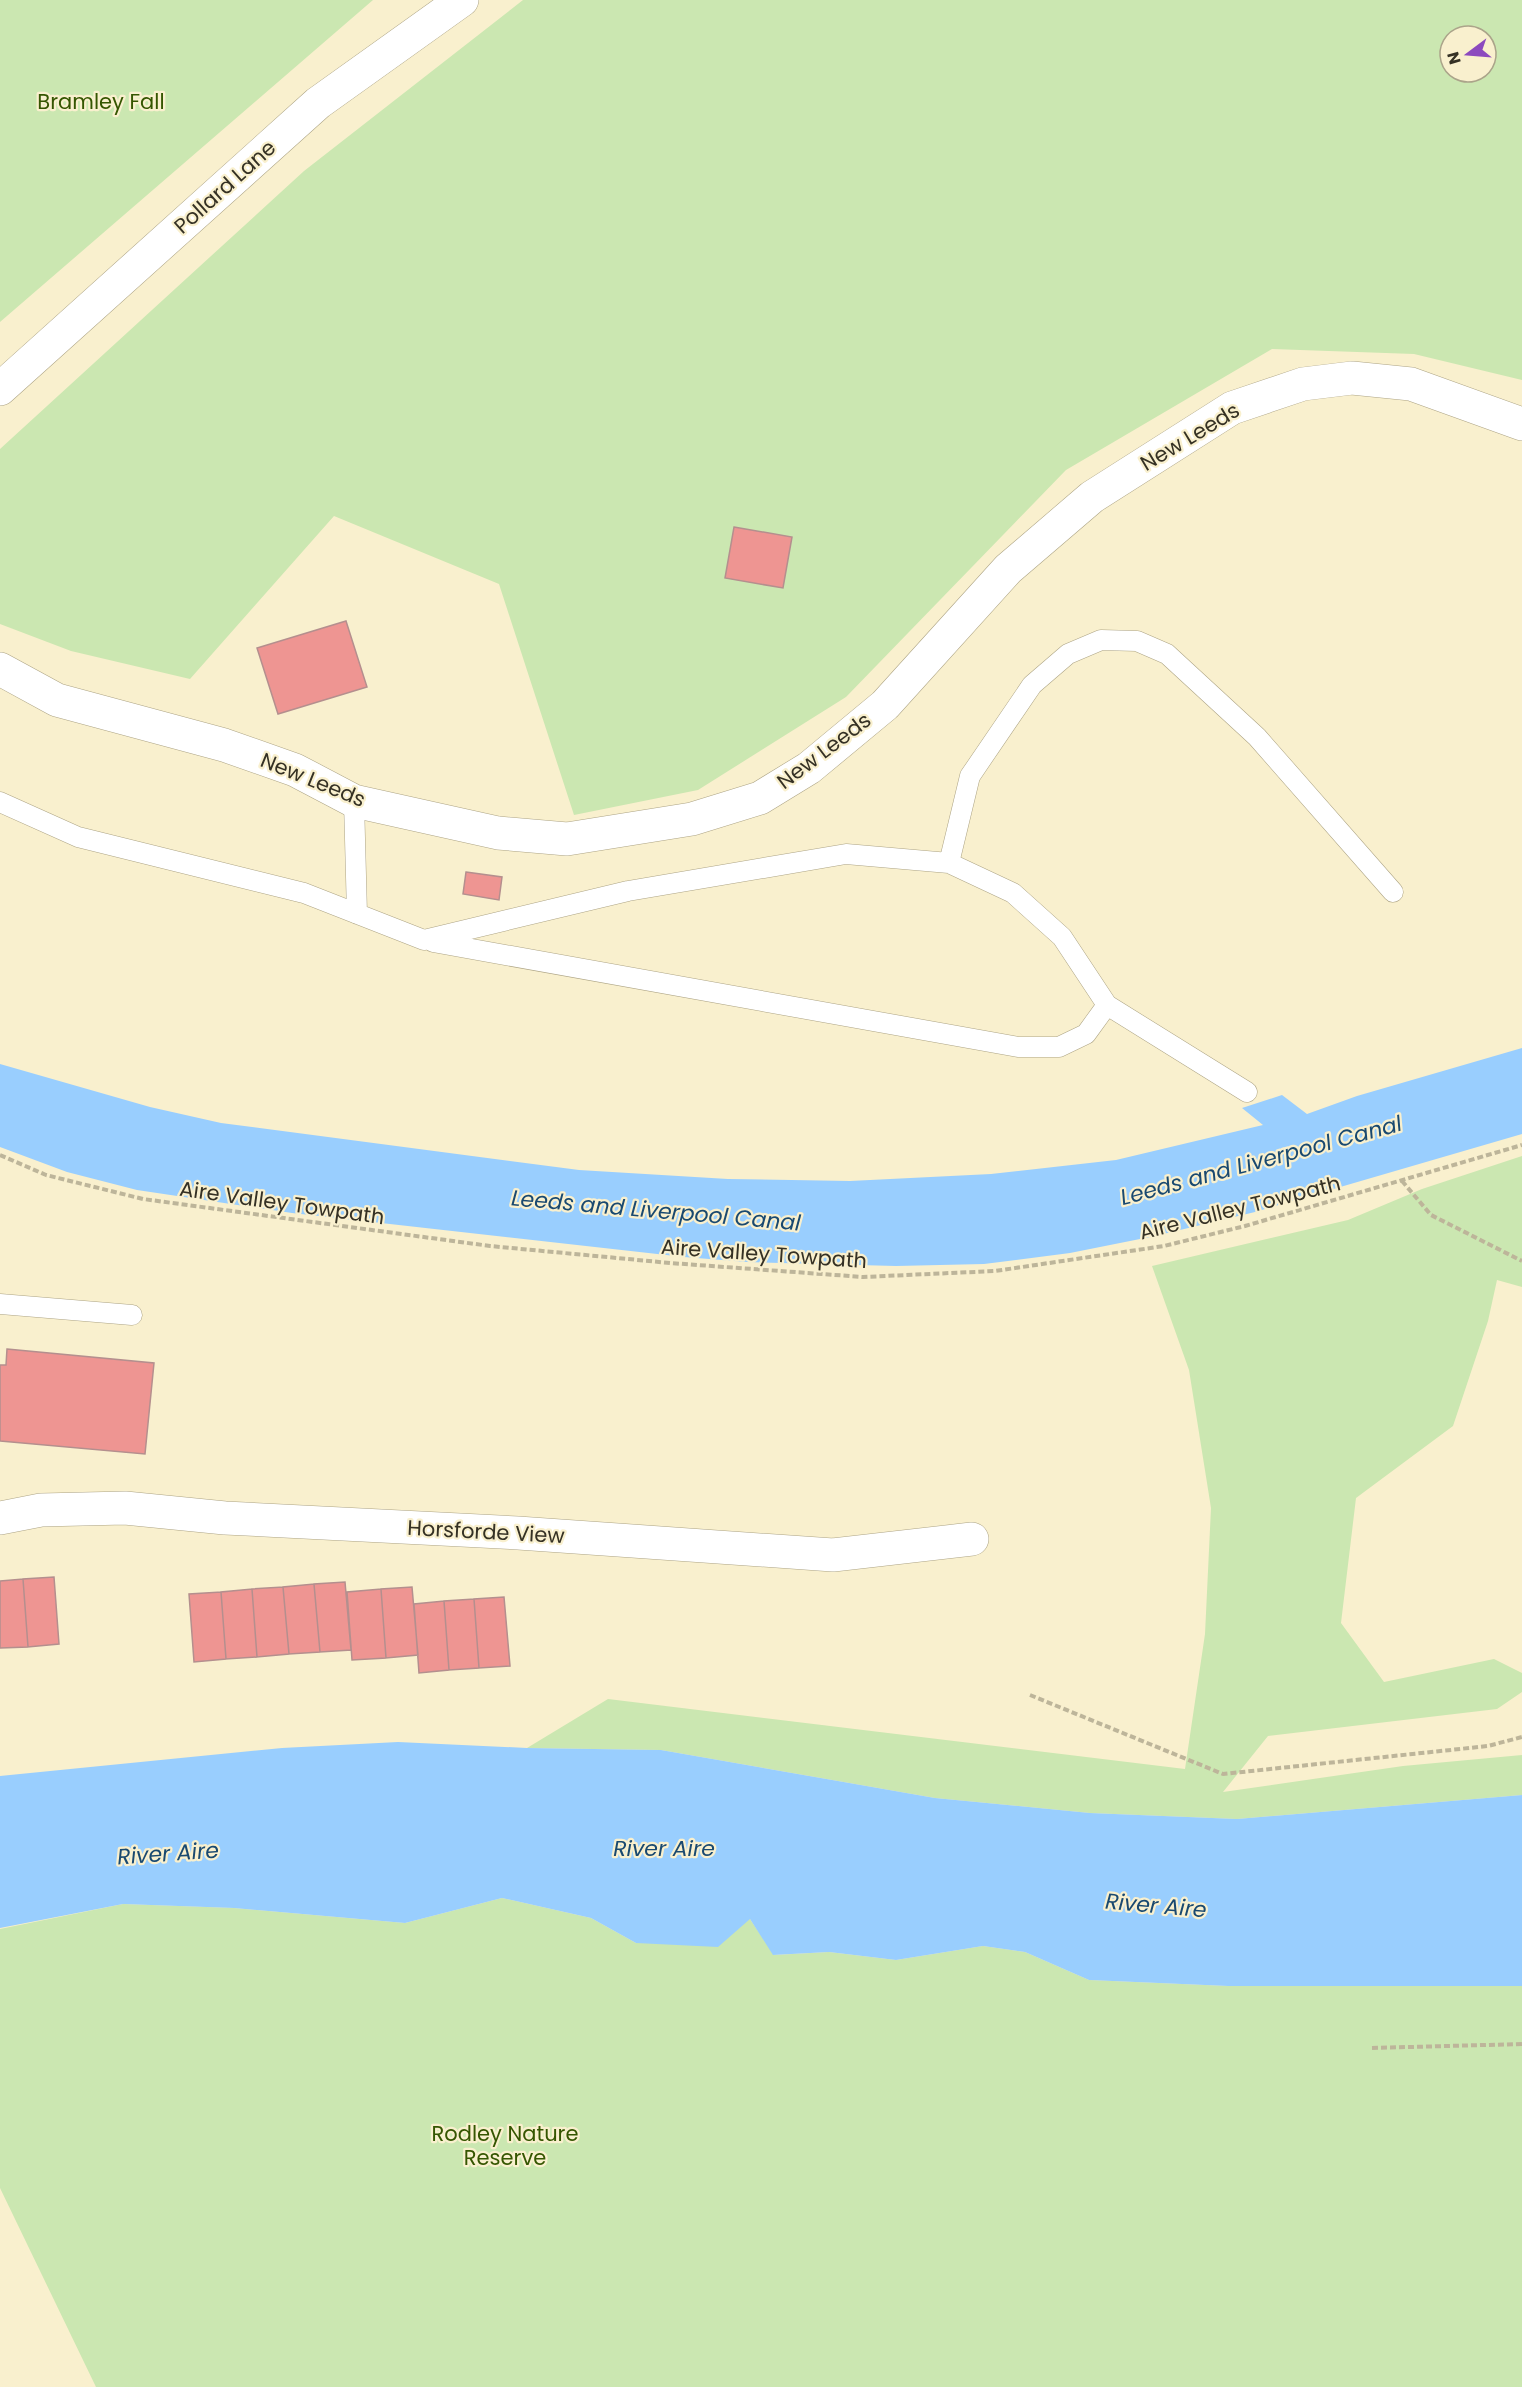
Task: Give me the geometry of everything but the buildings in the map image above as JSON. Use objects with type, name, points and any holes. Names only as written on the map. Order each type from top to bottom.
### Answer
[{"type":"street","name":"Pollard Lane","points":[[0,389],[318,103],[462,0]]},
{"type":"street","name":"New Leeds","points":[[0,669],[57,700],[224,745],[295,770],[354,801],[498,833],[567,838],[692,819],[760,798],[809,768],[885,705],[1008,569],[1092,497],[1232,408],[1303,384],[1352,378],[1411,384],[1522,424]]},
{"type":"street","name":"Horsforde View","points":[[0,1518],[40,1510],[125,1508],[225,1518],[519,1533],[833,1555],[972,1539]]},
{"type":"lane","points":[[949,863],[970,776],[1032,685],[1068,654],[1101,640],[1137,641],[1167,654],[1257,737],[1393,892]]},
{"type":"lane","points":[[354,801],[357,914]]},
{"type":"lane","points":[[0,802],[78,837],[304,893],[424,940],[1018,1047],[1059,1047],[1086,1034],[1107,1005]]},
{"type":"lane","points":[[424,940],[628,891],[846,854],[949,863],[1013,893],[1062,937],[1107,1005],[1247,1092]]},
{"type":"lane","points":[[0,1304],[132,1315]]},
{"type":"path","name":"Aire Valley Towpath","points":[[0,1155],[46,1175],[143,1199],[490,1246],[670,1263],[863,1277],[995,1271],[1164,1246],[1245,1226],[1522,1145]]},
{"type":"path","points":[[1402,1181],[1431,1215],[1522,1261]]},
{"type":"path","points":[[1030,1695],[1223,1774],[1488,1746],[1522,1737]]},
{"type":"path","points":[[1372,2048],[1522,2044]]},
{"type":"green space","name":"Bramley Fall","points":[[0,0],[373,0],[0,322]]},
{"type":"green space","points":[[523,0],[1522,0],[1522,380],[1414,354],[1272,349],[1066,470],[846,697],[698,790],[574,815],[499,584],[334,516],[190,679],[71,651],[0,624],[0,449],[304,171]]},
{"type":"green space","points":[[1522,1156],[1522,1287],[1497,1280],[1488,1321],[1453,1426],[1356,1498],[1341,1623],[1384,1682],[1494,1659],[1522,1673],[1522,1692],[1497,1709],[1268,1736],[1223,1792],[1403,1766],[1522,1755],[1522,1795],[1237,1819],[1090,1813],[935,1798],[661,1750],[527,1748],[608,1699],[1185,1769],[1205,1634],[1211,1508],[1189,1370],[1152,1266],[1348,1220],[1422,1189]]},
{"type":"green space","name":"Rodley Nature Reserve","points":[[502,1898],[591,1918],[636,1943],[750,1919],[774,1955],[829,1952],[896,1960],[983,1946],[1025,1952],[1089,1980],[1228,1986],[1522,1986],[1522,2387],[96,2387],[0,2188],[0,1929],[123,1904],[234,1908],[405,1923]]},
{"type":"water","name":"Leeds and Liverpool Canal","points":[[1522,1048],[1522,1134],[1255,1212],[1070,1253],[984,1264],[896,1266],[747,1262],[292,1213],[137,1190],[67,1172],[0,1147],[0,1064],[150,1107],[221,1123],[579,1170],[728,1179],[850,1181],[991,1174],[1116,1160],[1263,1125],[1242,1108],[1282,1095],[1307,1114],[1357,1096]]},
{"type":"water","name":"River Aire","points":[[398,1742],[527,1748],[661,1750],[935,1798],[1090,1813],[1237,1819],[1522,1795],[1522,1986],[1228,1986],[1089,1980],[1025,1952],[983,1946],[896,1960],[829,1952],[773,1955],[750,1919],[718,1947],[636,1943],[591,1918],[502,1898],[405,1923],[234,1908],[123,1904],[0,1928],[0,1776],[282,1748]]}]
